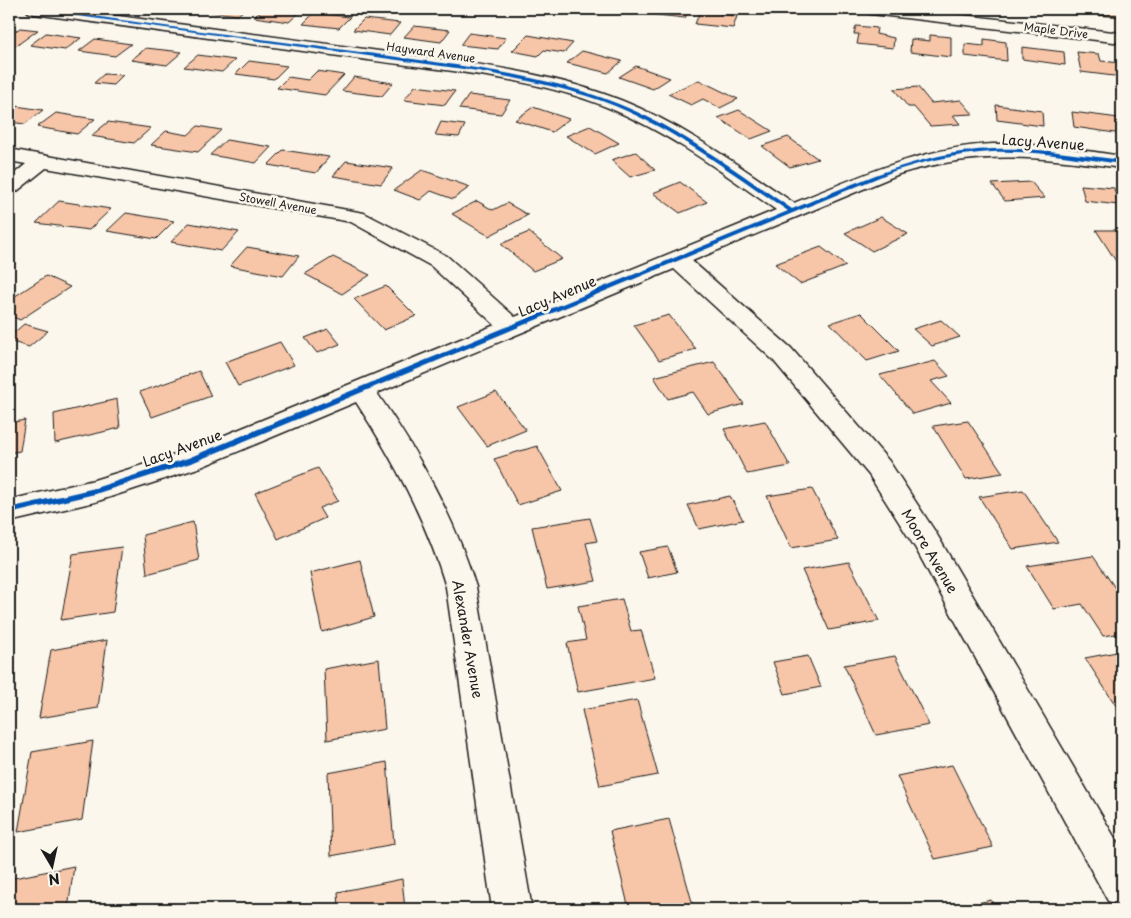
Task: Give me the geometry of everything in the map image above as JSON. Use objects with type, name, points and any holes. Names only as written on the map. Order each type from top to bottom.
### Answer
[{"type":"street","name":"Hayward Avenue","points":[[34,9],[478,70],[536,80],[570,89],[627,109],[665,128],[792,212]]},
{"type":"street","name":"Maple Drive","points":[[871,9],[1122,38]]},
{"type":"street","name":"Lacy Avenue","points":[[9,511],[95,491],[191,460],[892,170],[954,154],[1026,150],[1122,162]]},
{"type":"street","name":"Stowell Avenue","points":[[9,155],[357,217],[439,261],[513,328]]},
{"type":"street","points":[[9,188],[42,161]]},
{"type":"street","name":"Moore Avenue","points":[[677,260],[782,354],[879,468],[926,541],[1122,887]]},
{"type":"street","name":"Alexander Avenue","points":[[362,390],[404,454],[441,525],[452,554],[461,587],[512,909]]},
{"type":"building","points":[[206,9],[245,9],[238,15],[204,11]]},
{"type":"building","points":[[264,9],[301,11],[289,22],[254,17]]},
{"type":"building","points":[[597,9],[637,9],[633,15]]},
{"type":"building","points":[[650,9],[689,9],[685,18],[648,14]]},
{"type":"building","points":[[701,9],[722,9],[720,14],[737,16],[733,28],[695,24]]},
{"type":"building","points":[[1095,9],[1122,9],[1122,17],[1096,15]]},
{"type":"building","points":[[314,13],[350,17],[339,28],[303,24]]},
{"type":"building","points":[[364,19],[400,23],[390,35],[353,30]]},
{"type":"building","points":[[414,26],[450,30],[441,42],[404,37]]},
{"type":"building","points":[[856,26],[877,28],[876,34],[894,38],[893,48],[857,44],[859,34],[854,34]]},
{"type":"building","points":[[20,28],[38,30],[13,48],[9,48],[9,32],[14,32]]},
{"type":"building","points":[[46,33],[81,38],[65,50],[30,45]]},
{"type":"building","points":[[469,33],[506,38],[498,49],[460,45]]},
{"type":"building","points":[[528,35],[573,43],[564,53],[544,50],[538,56],[512,51]]},
{"type":"building","points":[[930,35],[951,37],[951,57],[910,52],[911,39],[930,41]]},
{"type":"building","points":[[95,39],[131,44],[115,56],[79,51]]},
{"type":"building","points":[[984,39],[1006,42],[1007,61],[965,56],[965,44],[984,46]]},
{"type":"building","points":[[1022,47],[1064,52],[1065,65],[1022,59]]},
{"type":"building","points":[[146,48],[182,52],[167,65],[131,60]]},
{"type":"building","points":[[582,51],[622,61],[608,73],[567,63]]},
{"type":"building","points":[[1077,52],[1099,54],[1101,61],[1121,63],[1122,77],[1081,72]]},
{"type":"building","points":[[198,55],[235,60],[222,72],[184,67]]},
{"type":"building","points":[[249,61],[287,66],[274,79],[236,74]]},
{"type":"building","points":[[636,66],[670,78],[653,89],[619,77]]},
{"type":"building","points":[[317,71],[344,75],[325,95],[277,88],[288,77],[308,80]]},
{"type":"building","points":[[104,74],[123,75],[113,85],[94,83]]},
{"type":"building","points":[[354,77],[393,83],[382,96],[342,91]]},
{"type":"building","points":[[699,80],[738,99],[720,108],[703,99],[691,105],[668,94]]},
{"type":"building","points":[[415,86],[455,91],[445,105],[404,100]]},
{"type":"building","points":[[918,87],[931,103],[961,100],[973,114],[953,115],[960,124],[930,126],[914,107],[908,107],[894,89]]},
{"type":"building","points":[[469,95],[510,100],[501,114],[459,109]]},
{"type":"building","points":[[9,105],[43,110],[25,124],[9,122]]},
{"type":"building","points":[[996,105],[1042,111],[1043,126],[997,120]]},
{"type":"building","points":[[533,107],[569,119],[552,132],[515,120]]},
{"type":"building","points":[[739,110],[772,131],[751,139],[718,118]]},
{"type":"building","points":[[1072,112],[1119,118],[1122,134],[1074,127]]},
{"type":"building","points":[[56,113],[95,119],[77,134],[37,127]]},
{"type":"building","points":[[108,122],[151,128],[134,143],[91,136]]},
{"type":"building","points":[[441,122],[465,125],[459,137],[435,135]]},
{"type":"building","points":[[198,126],[221,130],[198,152],[151,145],[166,131],[188,135]]},
{"type":"building","points":[[590,126],[619,143],[595,154],[566,136]]},
{"type":"building","points":[[788,137],[818,159],[790,167],[762,146]]},
{"type":"building","points":[[226,140],[271,147],[256,163],[210,155]]},
{"type":"building","points":[[283,150],[329,157],[316,173],[268,165]]},
{"type":"building","points":[[636,152],[655,170],[630,177],[611,160]]},
{"type":"building","points":[[346,161],[393,168],[381,184],[333,176]]},
{"type":"building","points":[[422,170],[470,187],[453,199],[431,191],[420,200],[394,190]]},
{"type":"building","points":[[680,182],[707,202],[680,213],[653,193]]},
{"type":"building","points":[[1031,182],[1045,198],[1005,201],[992,184]]},
{"type":"building","points":[[1081,185],[1114,188],[1118,205],[1085,201]]},
{"type":"building","points":[[59,201],[111,209],[89,230],[36,223]]},
{"type":"building","points":[[477,201],[493,210],[507,203],[528,215],[489,236],[452,214]]},
{"type":"building","points":[[126,213],[174,221],[156,239],[107,231]]},
{"type":"building","points":[[881,217],[908,234],[872,251],[845,233]]},
{"type":"building","points":[[189,223],[239,232],[221,251],[171,242]]},
{"type":"building","points":[[1096,230],[1122,230],[1122,269],[1121,269]]},
{"type":"building","points":[[529,232],[562,259],[533,271],[501,244]]},
{"type":"building","points":[[247,247],[299,256],[283,276],[230,266]]},
{"type":"building","points":[[821,247],[846,266],[800,284],[775,264]]},
{"type":"building","points":[[333,257],[370,275],[342,294],[305,274]]},
{"type":"building","points":[[46,276],[70,287],[20,320],[9,315],[9,300]]},
{"type":"building","points":[[386,286],[416,316],[384,330],[354,299]]},
{"type":"building","points":[[861,313],[899,351],[867,361],[830,323]]},
{"type":"building","points":[[669,315],[696,349],[659,360],[634,325]]},
{"type":"building","points":[[941,320],[960,337],[932,346],[913,329]]},
{"type":"building","points":[[24,324],[48,331],[29,347],[9,341],[9,337]]},
{"type":"building","points":[[328,329],[340,344],[317,353],[305,338]]},
{"type":"building","points":[[280,342],[294,365],[238,386],[225,362]]},
{"type":"building","points":[[935,361],[949,376],[931,381],[951,403],[913,414],[880,375]]},
{"type":"building","points":[[714,362],[744,404],[708,414],[693,392],[668,399],[654,377]]},
{"type":"building","points":[[199,371],[211,396],[152,417],[140,392]]},
{"type":"building","points":[[496,392],[526,430],[487,446],[458,407]]},
{"type":"building","points":[[117,399],[120,428],[55,443],[54,414]]},
{"type":"building","points":[[25,420],[20,451],[9,453],[9,423]]},
{"type":"building","points":[[765,421],[790,466],[747,474],[724,429]]},
{"type":"building","points":[[968,421],[1003,473],[966,479],[933,426]]},
{"type":"building","points":[[537,446],[562,491],[518,505],[494,459]]},
{"type":"building","points":[[318,468],[338,501],[319,508],[325,518],[278,539],[255,493]]},
{"type":"building","points":[[812,489],[838,540],[791,548],[767,496]]},
{"type":"building","points":[[1023,490],[1058,542],[1013,549],[979,497]]},
{"type":"building","points":[[730,496],[743,520],[699,529],[688,505]]},
{"type":"building","points":[[590,518],[597,541],[586,543],[596,581],[547,589],[532,527]]},
{"type":"building","points":[[193,522],[199,560],[147,574],[143,535]]},
{"type":"building","points":[[122,547],[113,612],[61,620],[73,554]]},
{"type":"building","points":[[668,547],[677,572],[648,578],[639,552]]},
{"type":"building","points":[[1093,556],[1122,598],[1122,633],[1103,636],[1082,604],[1054,609],[1027,566]]},
{"type":"building","points":[[360,560],[374,617],[322,632],[310,573]]},
{"type":"building","points":[[849,562],[879,621],[829,630],[802,570]]},
{"type":"building","points":[[622,599],[631,631],[641,630],[655,678],[578,692],[567,643],[586,640],[578,606]]},
{"type":"building","points":[[107,640],[98,708],[39,718],[51,650]]},
{"type":"building","points":[[1122,651],[1122,715],[1085,658]]},
{"type":"building","points":[[808,656],[821,687],[785,694],[773,662]]},
{"type":"building","points":[[895,656],[929,725],[876,735],[844,665]]},
{"type":"building","points":[[379,659],[385,729],[327,740],[324,669]]},
{"type":"building","points":[[637,700],[658,775],[600,786],[582,710]]},
{"type":"building","points":[[93,741],[82,820],[18,832],[32,752]]},
{"type":"building","points":[[387,762],[394,844],[331,856],[328,773]]},
{"type":"building","points":[[952,765],[993,847],[935,859],[897,776]]},
{"type":"building","points":[[669,819],[694,909],[629,909],[610,831]]},
{"type":"building","points":[[74,866],[68,909],[9,909],[9,879]]},
{"type":"building","points":[[402,879],[405,909],[339,909],[338,892]]},
{"type":"building","points":[[991,900],[995,909],[950,909]]},
{"type":"cycle path","points":[[34,9],[478,70],[578,91],[656,123],[716,160],[793,212]]},
{"type":"cycle path","points":[[9,511],[95,491],[191,460],[892,170],[941,157],[993,150],[1039,152],[1122,162]]}]
